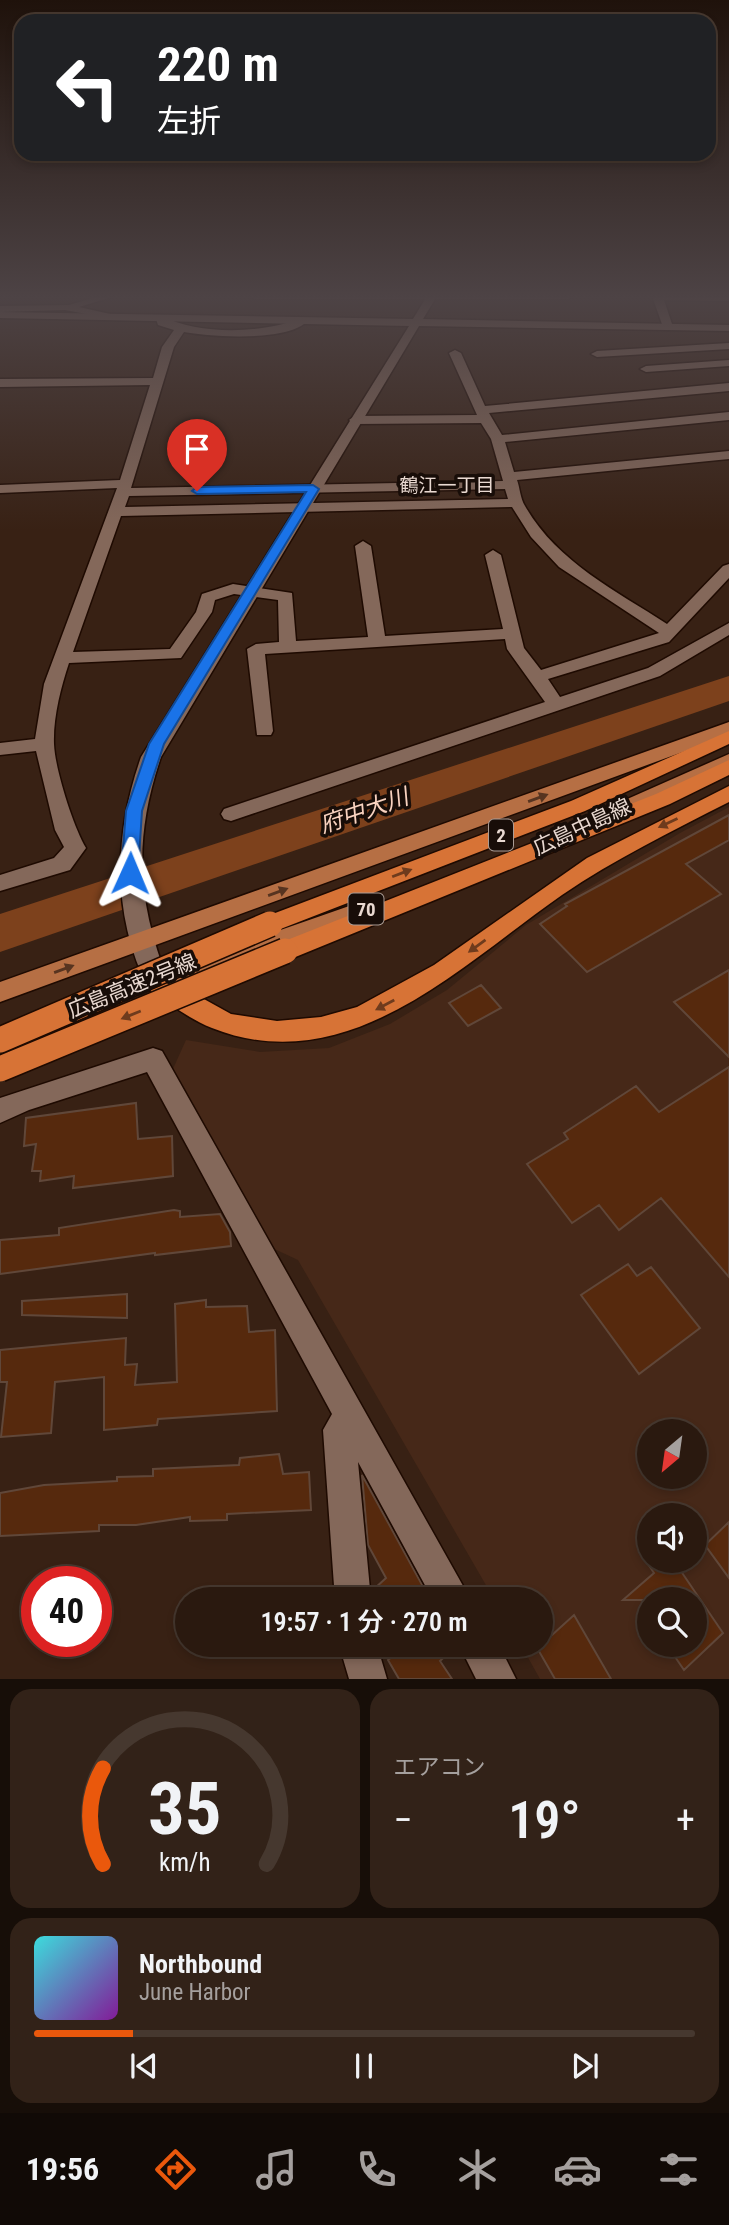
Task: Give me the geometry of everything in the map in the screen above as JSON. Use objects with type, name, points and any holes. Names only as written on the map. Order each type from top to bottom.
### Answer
[{"type":"highway","name":"広島高速2号線","points":[[0,1040],[270,924],[578,806],[729,737]]},
{"type":"highway","name":"広島高速2号線","points":[[0,1069],[663,799],[729,767]]},
{"type":"highway","points":[[157,983],[229,1024],[257,1030],[292,1031],[328,1027],[365,1016],[443,970],[587,867],[644,834],[729,793]]},
{"type":"main road","name":"広島中島線","points":[[0,992],[138,931],[729,728]]},
{"type":"main road","name":"広島中島線","points":[[0,1051],[157,983],[529,852],[729,760]]},
{"type":"street","points":[[0,883],[62,864],[75,848],[65,830],[44,744],[52,684],[116,512],[160,374]]},
{"type":"street","points":[[157,983],[138,931],[130,881],[130,842],[137,797],[157,744],[383,374]]},
{"type":"street","points":[[465,374],[483,415],[498,439],[516,503],[536,534],[564,564],[669,632]]},
{"type":"street","points":[[0,383],[158,381]]},
{"type":"street","points":[[355,420],[483,415],[729,387]]},
{"type":"street","points":[[498,439],[729,416]]},
{"type":"street","points":[[0,489],[313,489],[511,481],[729,455]]},
{"type":"street","points":[[116,512],[516,503]]},
{"type":"street","points":[[363,546],[377,642]]},
{"type":"street","points":[[493,555],[516,649],[556,705]]},
{"type":"street","points":[[537,677],[663,638],[729,569]]},
{"type":"street","points":[[62,658],[175,654],[204,612],[208,597],[233,589],[286,596],[288,647]]},
{"type":"street","points":[[230,814],[654,672],[729,628]]},
{"type":"street","points":[[264,731],[256,649],[512,634]]},
{"type":"street","points":[[0,749],[44,744]]},
{"type":"street","points":[[0,1111],[23,1100],[153,1059],[446,1587]]},
{"type":"street","points":[[352,1418],[339,1430],[353,1587]]},
{"type":"street","points":[[362,1657],[368,1679]]},
{"type":"street","points":[[485,1657],[497,1679]]},
{"type":"shaded area","points":[[729,807],[729,1679],[540,1679],[528,1657],[553,1657],[553,1587],[487,1587],[298,1260],[268,1246],[172,1071],[186,1040],[260,1052],[329,1048],[390,1024],[447,990],[526,925],[680,833]]},
{"type":"building","points":[[729,815],[729,840],[686,864],[721,894],[587,972],[540,924],[567,906],[565,904]]},
{"type":"building","points":[[729,970],[729,1057],[674,1002]]},
{"type":"building","points":[[481,985],[501,1008],[468,1026],[449,1003]]},
{"type":"building","points":[[729,1067],[729,1277],[661,1198],[619,1230],[599,1205],[572,1223],[527,1164],[568,1139],[564,1133],[636,1086],[659,1112]]},
{"type":"building","points":[[136,1103],[138,1139],[172,1136],[173,1176],[73,1188],[74,1176],[40,1181],[41,1171],[32,1171],[36,1144],[24,1146],[26,1118]]},
{"type":"building","points":[[180,1211],[180,1217],[220,1214],[230,1232],[231,1246],[155,1253],[0,1274],[0,1240],[59,1235],[59,1228]]},
{"type":"building","points":[[628,1264],[637,1276],[651,1267],[700,1328],[639,1374],[581,1295]]},
{"type":"building","points":[[127,1294],[127,1318],[22,1315],[22,1301]]},
{"type":"building","points":[[206,1300],[206,1307],[247,1306],[249,1332],[275,1330],[277,1411],[158,1419],[157,1425],[104,1430],[104,1377],[55,1382],[51,1433],[1,1437],[7,1382],[0,1382],[0,1350],[126,1338],[125,1365],[137,1364],[135,1385],[177,1382],[175,1304]]},
{"type":"building","points":[[279,1454],[283,1474],[309,1472],[311,1510],[227,1514],[227,1520],[190,1521],[190,1517],[136,1525],[99,1525],[99,1531],[0,1536],[0,1493],[44,1485],[153,1476],[153,1469],[239,1465],[240,1458]]},
{"type":"building","points":[[362,1475],[423,1587],[376,1587],[386,1578],[368,1545]]},
{"type":"building","points":[[729,1522],[729,1578],[707,1548],[707,1543]]},
{"type":"building","points":[[654,1573],[682,1573],[692,1587],[638,1587]]},
{"type":"building","points":[[637,1588],[637,1600],[623,1600]]},
{"type":"building","points":[[707,1609],[723,1633],[707,1648]]},
{"type":"building","points":[[574,1615],[611,1679],[555,1679],[542,1657],[553,1657],[553,1634]]},
{"type":"building","points":[[392,1657],[444,1657],[440,1661],[452,1679],[399,1679],[388,1660]]},
{"type":"building","points":[[675,1657],[698,1657],[684,1670]]},
{"type":"waterway","name":"府中大川","points":[[0,933],[729,688]]},
{"type":"district","name":"鶴江一丁目","points":[[447,485]]},
{"type":"route","points":[[130,873],[134,811],[141,784],[157,744],[313,489],[197,491]]}]
